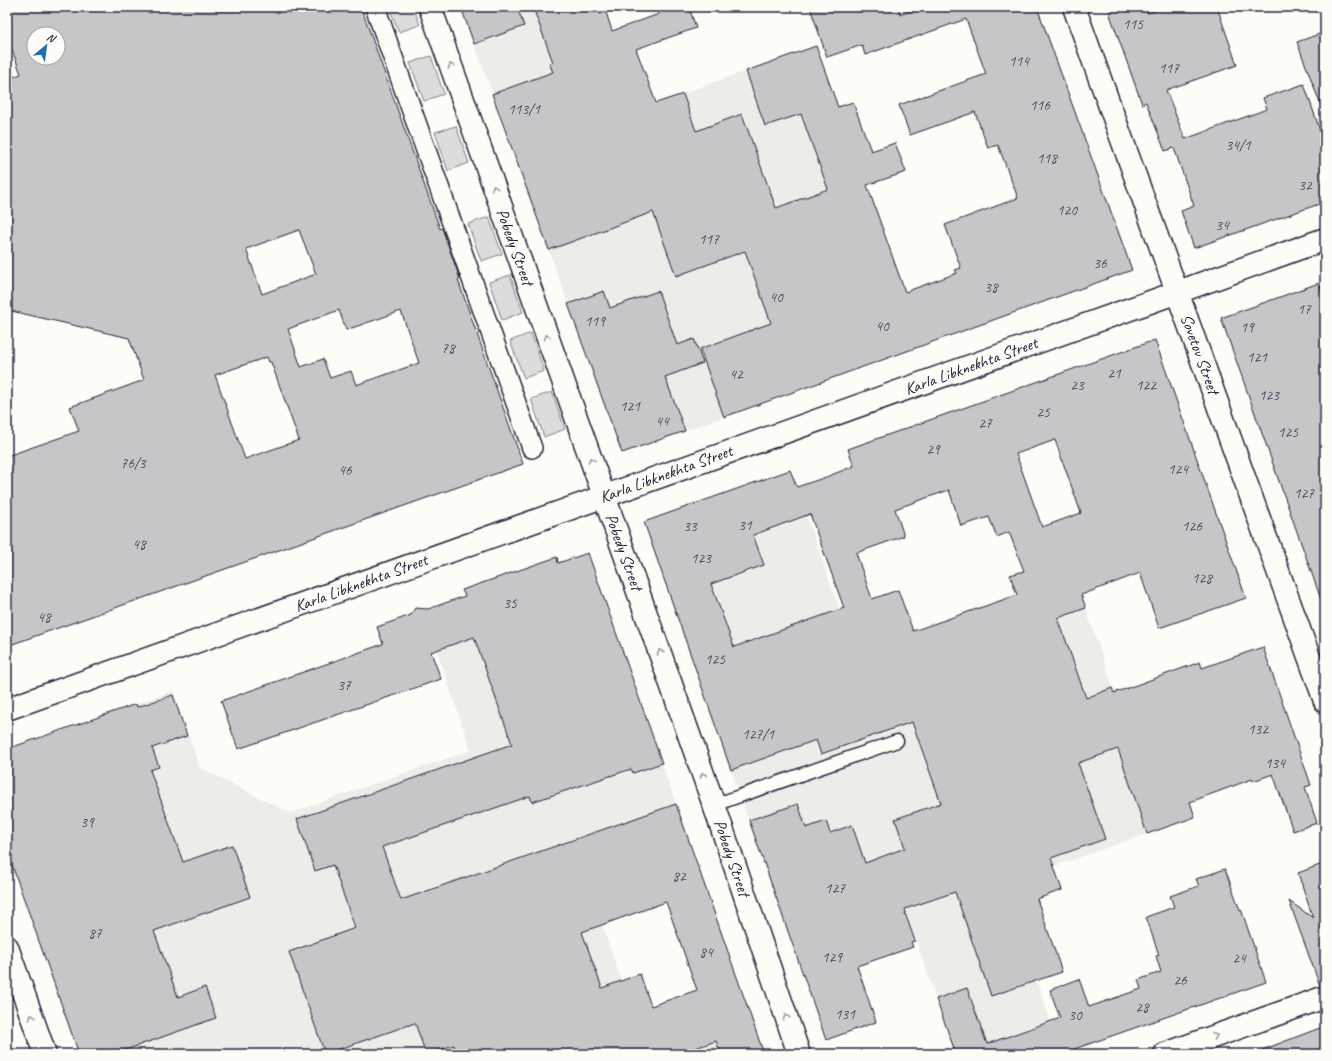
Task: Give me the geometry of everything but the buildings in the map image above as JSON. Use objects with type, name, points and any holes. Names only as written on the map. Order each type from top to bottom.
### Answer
[{"type":"street","points":[[375,7],[532,448]]},
{"type":"street","name":"Pobedy Street","points":[[430,7],[714,805],[799,1054]]},
{"type":"street","name":"Sovetov Street","points":[[1074,7],[1325,700]]},
{"type":"street","name":"Karla Libknekhta Street","points":[[7,709],[1325,240]]},
{"type":"street","points":[[7,947],[45,1054]]},
{"type":"street","points":[[1166,1054],[1325,997]]},
{"type":"lane","points":[[714,805],[897,741]]},
{"type":"shaded area","points":[[389,7],[413,7],[420,25],[399,32]]},
{"type":"shaded area","points":[[461,7],[577,7],[617,117],[816,46],[906,293],[911,292],[929,343],[622,453]]},
{"type":"shaded area","points":[[431,56],[444,94],[424,101],[410,63]]},
{"type":"shaded area","points":[[456,126],[469,163],[448,171],[435,132]]},
{"type":"shaded area","points":[[489,217],[502,254],[481,261],[468,224]]},
{"type":"shaded area","points":[[510,275],[523,312],[502,320],[489,282]]},
{"type":"shaded area","points":[[531,333],[544,371],[524,378],[510,341]]},
{"type":"shaded area","points":[[552,392],[565,429],[544,437],[531,399]]},
{"type":"shaded area","points":[[790,470],[840,610],[898,590],[913,631],[1017,595],[1010,575],[1067,555],[1135,750],[1183,783],[1195,817],[958,900],[991,996],[1037,981],[1061,1053],[956,1054],[906,913],[795,952],[645,526],[649,520]]},
{"type":"shaded area","points":[[588,553],[691,847],[666,902],[602,925],[639,1031],[743,995],[764,1054],[79,1054],[7,851],[7,749],[173,691],[200,768],[290,813],[471,750],[423,611]]}]
